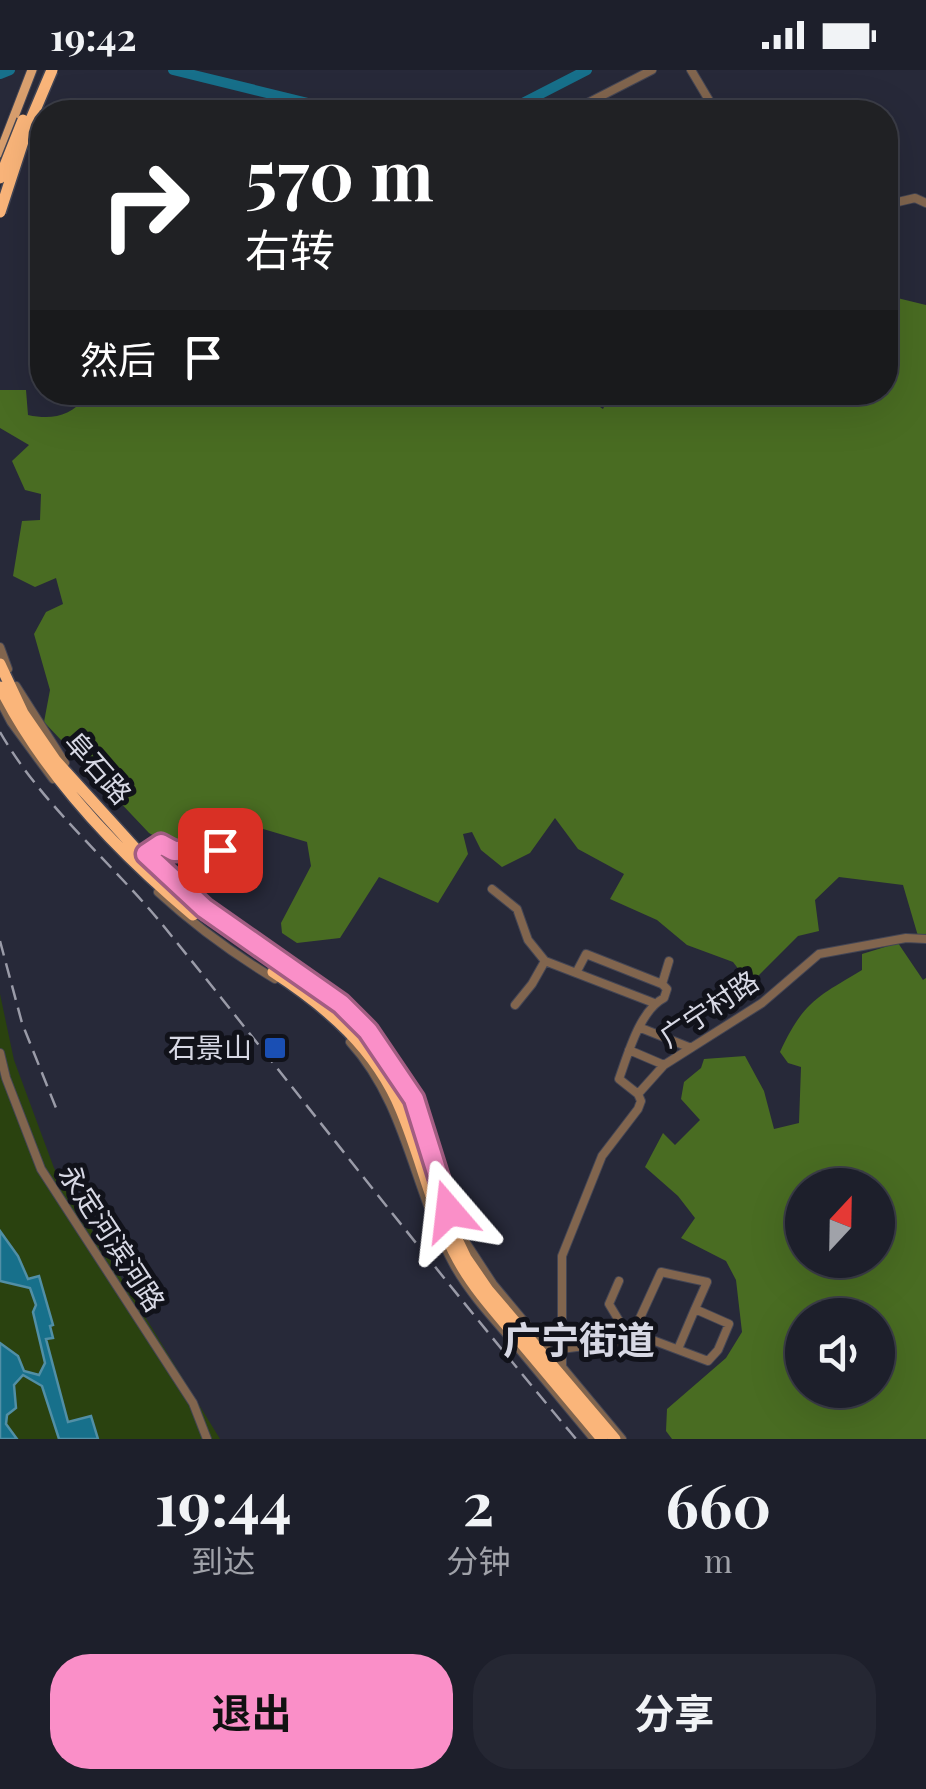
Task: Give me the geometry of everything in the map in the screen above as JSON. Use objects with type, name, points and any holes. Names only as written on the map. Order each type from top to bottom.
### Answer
[{"type":"highway","points":[[32,100],[44,70]]},
{"type":"highway","points":[[40,100],[53,70]]},
{"type":"highway","points":[[0,178],[30,104]]},
{"type":"highway","points":[[0,213],[30,122]]},
{"type":"highway","name":"阜石路","points":[[0,664],[23,713],[56,761],[154,870],[199,912],[338,1007],[366,1034],[410,1102],[446,1214],[466,1258],[488,1290],[619,1439]]},
{"type":"highway","name":"阜石路","points":[[0,687],[50,767],[147,876],[232,945],[315,1000],[358,1042],[386,1080],[401,1110],[437,1218],[460,1264],[481,1295],[602,1439]]},
{"type":"main road","points":[[0,153],[34,70]]},
{"type":"street","points":[[0,164],[34,70]]},
{"type":"street","points":[[42,100],[53,70]]},
{"type":"street","points":[[593,100],[652,70]]},
{"type":"street","points":[[691,70],[709,100]]},
{"type":"street","points":[[0,213],[30,128]]},
{"type":"street","points":[[6,142],[30,145]]},
{"type":"street","points":[[898,202],[916,198],[926,203]]},
{"type":"street","points":[[0,647],[28,708],[61,758],[146,854],[204,908],[341,1004],[368,1031],[414,1099],[449,1211],[470,1254],[619,1439]]},
{"type":"street","points":[[0,700],[46,772],[145,880],[227,950],[316,1006],[355,1047],[396,1116],[432,1222],[455,1267],[476,1298],[594,1439]]},
{"type":"street","points":[[146,854],[161,844],[174,851],[220,850]]},
{"type":"street","points":[[492,889],[517,909],[528,940],[544,961],[654,1003]]},
{"type":"street","name":"广宁村路","points":[[561,1349],[562,1256],[602,1156],[638,1109],[638,1094],[664,1065],[762,1003],[819,954],[906,938],[926,940]]},
{"type":"street","points":[[576,973],[586,954],[667,989],[664,998],[654,1003],[620,1079],[638,1094]]},
{"type":"street","points":[[515,1005],[544,961]]},
{"type":"street","points":[[662,984],[669,962]]},
{"type":"street","points":[[641,1028],[691,1048]]},
{"type":"street","points":[[630,1050],[664,1065]]},
{"type":"street","name":"永定河滨河路","points":[[0,1052],[41,1170],[192,1403],[208,1439]]},
{"type":"street","points":[[625,1337],[639,1320],[661,1272],[707,1282],[678,1349]]},
{"type":"street","points":[[620,1280],[609,1304],[625,1337]]},
{"type":"street","points":[[562,1366],[561,1349],[625,1337],[647,1338],[708,1361],[718,1350],[729,1324],[696,1309]]},
{"type":"green space","points":[[898,298],[926,305],[926,937],[918,936],[903,885],[839,877],[815,900],[819,931],[798,936],[750,984],[733,962],[687,945],[657,920],[610,899],[624,874],[578,849],[555,818],[530,853],[502,867],[481,850],[472,832],[463,834],[468,854],[438,903],[379,877],[340,938],[297,943],[282,933],[281,923],[311,866],[307,842],[236,821],[212,842],[175,848],[149,833],[44,722],[50,690],[34,634],[46,612],[63,604],[56,578],[35,587],[13,576],[22,521],[40,520],[41,494],[25,490],[12,461],[29,445],[0,428],[0,390],[26,390],[28,415],[45,417],[60,415],[77,405],[597,405],[603,409],[605,405],[898,405]]},
{"type":"green space","points":[[898,943],[923,980],[926,978],[926,1439],[672,1439],[666,1431],[667,1409],[726,1358],[742,1332],[736,1280],[726,1261],[681,1238],[695,1218],[678,1196],[645,1167],[663,1133],[675,1145],[700,1120],[681,1099],[684,1082],[701,1068],[704,1059],[745,1056],[764,1091],[774,1129],[799,1123],[801,1067],[788,1063],[780,1052],[796,1022],[813,1002],[862,970],[862,954]]},
{"type":"green space","points":[[0,994],[14,1060],[54,1168],[220,1439],[0,1439]]},
{"type":"water","points":[[0,1231],[28,1279],[39,1276],[53,1325],[53,1338],[46,1339],[68,1422],[91,1416],[98,1439],[59,1439],[42,1386],[23,1375],[14,1385],[16,1408],[7,1415],[6,1424],[17,1439],[0,1439],[0,1343],[18,1356],[24,1371],[39,1375],[45,1363],[30,1288],[0,1281]]},
{"type":"waterway","points":[[0,74],[10,70]]},
{"type":"waterway","points":[[173,70],[296,100]]},
{"type":"waterway","points":[[529,100],[587,70]]},
{"type":"railway","points":[[0,732],[36,785],[166,929],[576,1439]]},
{"type":"railway","points":[[0,941],[22,1023],[56,1108]]},
{"type":"place","name":"石景山","points":[[275,1048]]},
{"type":"district","name":"广宁街道","points":[[579,1341]]},
{"type":"route","points":[[220,850],[174,851],[161,844],[146,854],[204,908],[320,988],[368,1031],[414,1099],[449,1211]]}]
